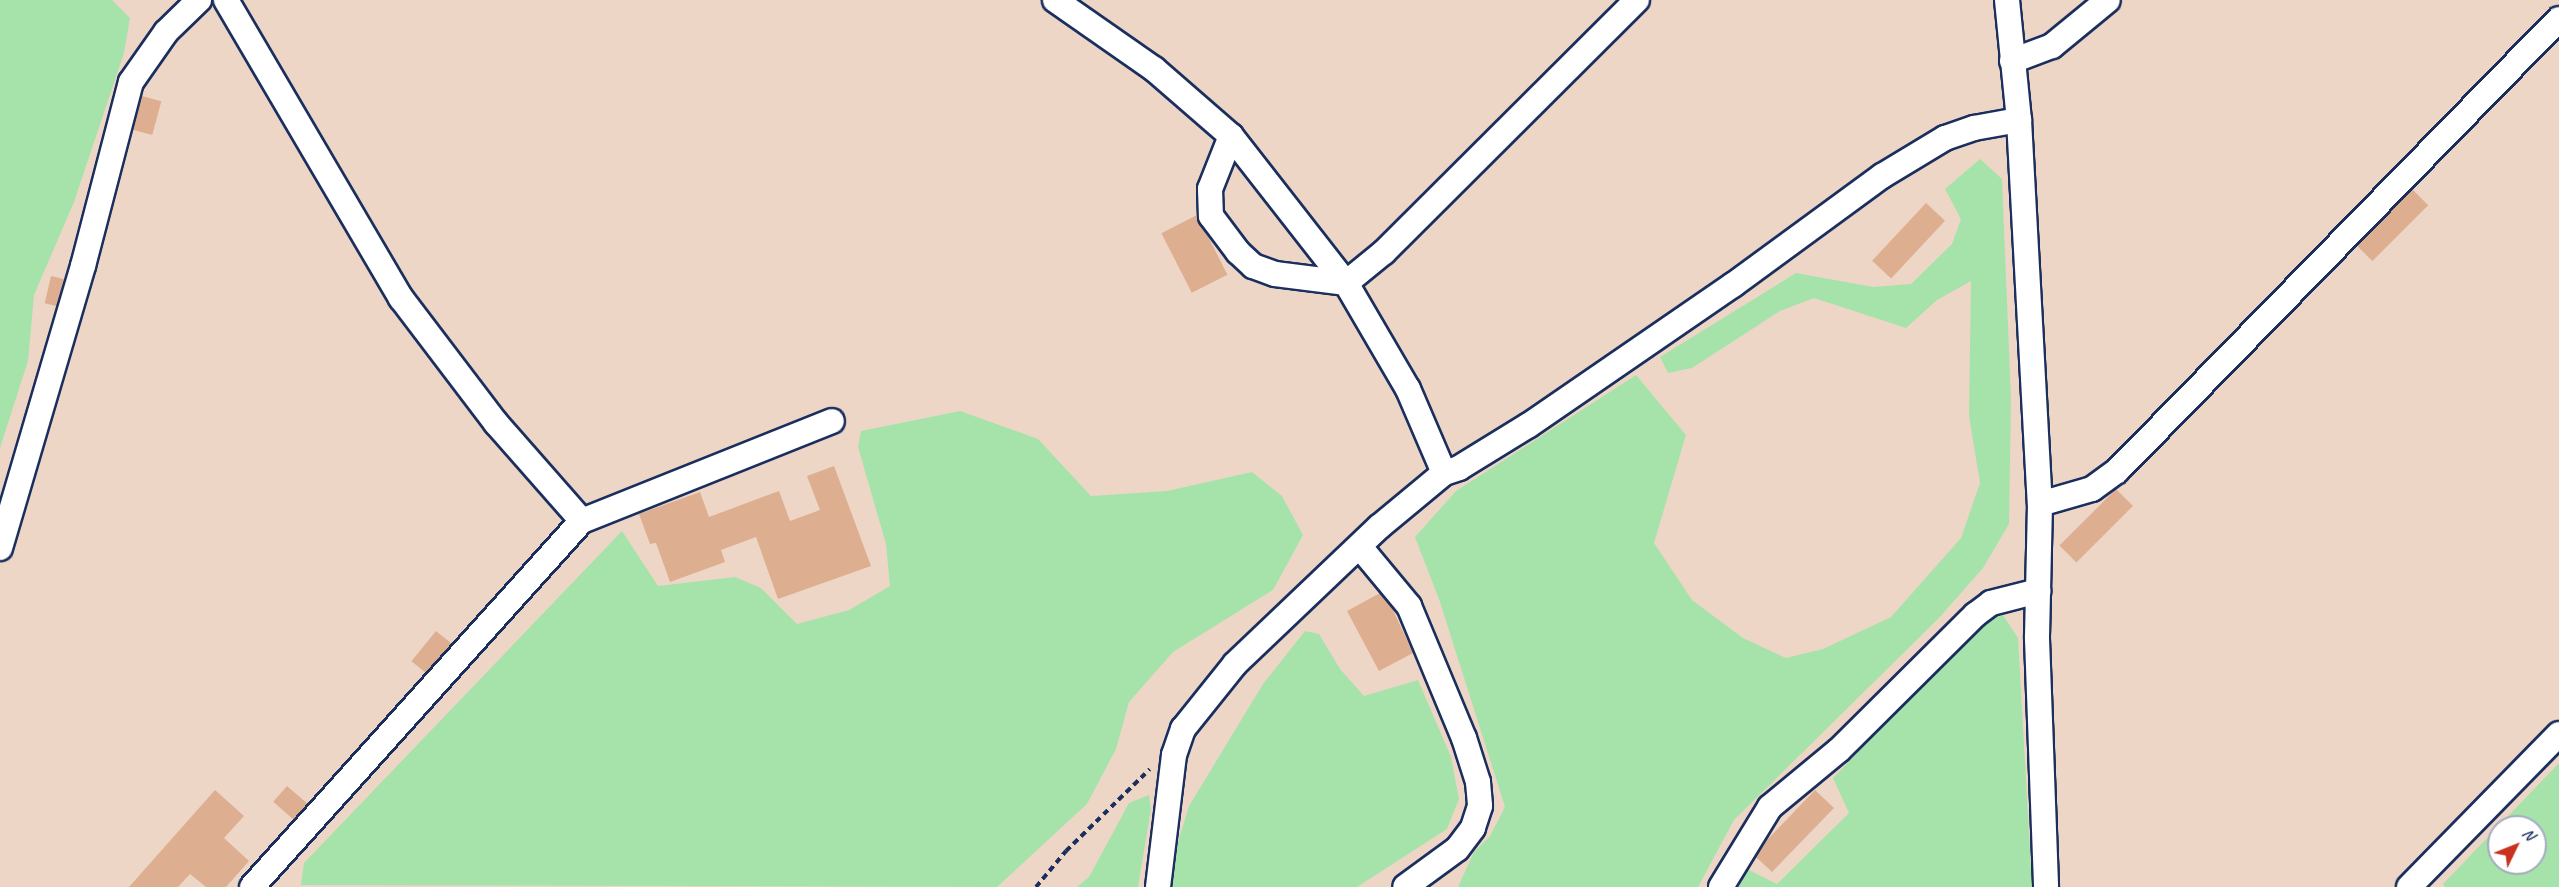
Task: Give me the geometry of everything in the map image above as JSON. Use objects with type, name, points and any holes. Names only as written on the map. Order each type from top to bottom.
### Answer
[{"type":"lane","points":[[0,548],[83,266],[131,82],[166,32],[199,0]]},
{"type":"lane","points":[[226,0],[401,298],[496,423],[582,521]]},
{"type":"lane","points":[[1056,0],[1154,69],[1231,136],[1346,283],[1408,388],[1444,473]]},
{"type":"lane","points":[[1231,136],[1219,159],[1210,198],[1211,216],[1238,252],[1253,266],[1275,274],[1346,283],[1384,252],[1637,0]]},
{"type":"lane","points":[[2007,0],[2019,120],[2040,504],[2037,591],[2046,887]]},
{"type":"lane","points":[[2012,61],[2052,46],[2108,0]]},
{"type":"lane","points":[[2040,504],[2092,489],[2117,471],[2559,19]]},
{"type":"lane","points":[[1158,887],[1174,755],[1183,729],[1235,664],[1360,546],[1444,473],[1460,468],[1529,425],[1919,152],[1974,128],[2019,120]]},
{"type":"lane","points":[[252,887],[582,521],[832,421]]},
{"type":"lane","points":[[1360,546],[1409,606],[1464,738],[1478,782],[1480,806],[1473,828],[1457,849],[1405,887]]},
{"type":"lane","points":[[1721,887],[1770,807],[1839,750],[1975,615],[1991,603],[2037,591]]},
{"type":"lane","points":[[2409,887],[2559,734]]},
{"type":"path","points":[[1036,887],[1119,798],[1152,767],[1174,755]]},
{"type":"shaded area","points":[[0,0],[2559,0],[2559,887],[0,887]]},
{"type":"green space","points":[[0,0],[112,0],[130,18],[124,53],[74,202],[34,295],[28,361],[0,448]]},
{"type":"green space","points":[[1980,159],[2002,179],[2011,399],[2009,524],[1983,568],[1939,618],[1734,820],[1698,887],[1458,887],[1474,852],[1490,836],[1505,807],[1440,602],[1415,537],[1456,491],[1636,375],[1686,435],[1654,543],[1692,600],[1743,638],[1786,658],[1823,649],[1891,617],[1961,538],[1980,483],[1969,416],[1971,281],[1937,300],[1906,328],[1814,298],[1780,311],[1692,368],[1668,373],[1660,357],[1796,273],[1873,287],[1911,284],[1952,244],[1961,219],[1945,189]]},
{"type":"green space","points":[[960,411],[1038,439],[1091,496],[1167,491],[1252,472],[1282,496],[1303,535],[1273,590],[1173,652],[1129,702],[1116,749],[1087,804],[997,887],[301,885],[304,863],[622,531],[658,586],[735,577],[761,588],[797,624],[849,610],[890,586],[886,544],[858,447],[861,431]]},
{"type":"green space","points":[[2003,615],[2018,638],[2032,887],[1739,887],[1747,869],[1777,884],[1849,813],[1833,778],[1984,622]]},
{"type":"green space","points":[[1305,631],[1319,634],[1340,669],[1364,696],[1418,680],[1451,757],[1459,799],[1447,829],[1357,887],[1170,887],[1171,865],[1189,806],[1263,684]]},
{"type":"green space","points":[[2559,763],[2559,887],[2445,887],[2443,884],[2487,838],[2487,875],[2547,875],[2547,815],[2509,815]]},
{"type":"green space","points":[[1149,795],[1151,809],[1138,887],[1077,887],[1089,877],[1129,803]]},
{"type":"building","points":[[142,96],[161,101],[152,135],[133,130]]},
{"type":"building","points":[[2412,189],[2428,205],[2372,261],[2356,245]]},
{"type":"building","points":[[1926,203],[1945,221],[1891,279],[1872,261]]},
{"type":"building","points":[[1197,215],[1227,275],[1192,293],[1161,233]]},
{"type":"building","points":[[51,276],[64,279],[57,306],[45,303]]},
{"type":"building","points":[[834,466],[871,566],[778,599],[756,537],[721,550],[725,562],[670,582],[656,543],[650,544],[639,514],[700,492],[709,517],[779,491],[790,521],[820,510],[807,476]]},
{"type":"building","points":[[2116,489],[2133,506],[2076,563],[2059,546]]},
{"type":"building","points":[[1380,593],[1392,608],[1413,653],[1379,671],[1347,611]]},
{"type":"building","points":[[436,631],[452,644],[428,675],[411,661]]},
{"type":"building","points":[[287,786],[308,804],[294,820],[273,802]]},
{"type":"building","points":[[215,790],[244,816],[224,838],[249,861],[226,887],[206,887],[190,874],[178,887],[129,887]]},
{"type":"building","points":[[1815,790],[1834,808],[1772,872],[1756,857],[1767,840]]}]
